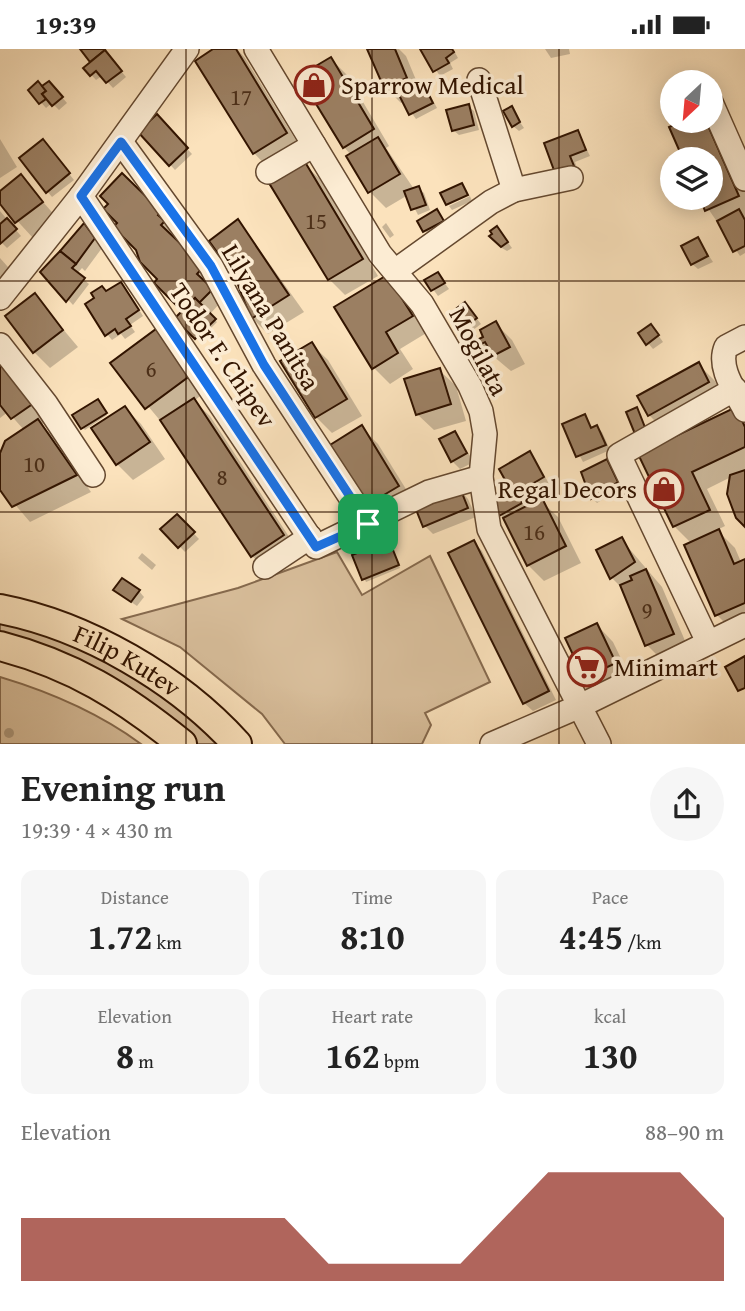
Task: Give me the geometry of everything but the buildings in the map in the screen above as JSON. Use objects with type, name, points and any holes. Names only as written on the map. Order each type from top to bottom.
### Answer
[{"type":"main road","name":"Filip Kutev","points":[[0,609],[62,628],[108,648],[181,694],[237,744]]},
{"type":"main road","name":"Filip Kutev","points":[[0,646],[47,661],[101,685],[124,698],[182,744]]},
{"type":"street","points":[[0,298],[81,196],[187,49]]},
{"type":"street","name":"Mogilata","points":[[257,49],[380,254],[422,305],[481,411],[485,435],[481,477],[489,529],[599,744]]},
{"type":"street","points":[[479,80],[514,190]]},
{"type":"street","points":[[723,129],[745,179]]},
{"type":"street","name":"Lilyana Panitsa","points":[[121,142],[221,282],[264,365],[368,524]]},
{"type":"street","points":[[268,173],[314,145]]},
{"type":"street","points":[[395,271],[491,202],[514,190],[571,179]]},
{"type":"street","name":"Todor F. Chipev","points":[[81,196],[313,542]]},
{"type":"street","points":[[745,337],[726,347],[723,354],[726,374],[745,410]]},
{"type":"street","points":[[0,345],[46,404],[93,475]]},
{"type":"street","points":[[708,642],[619,454],[734,389]]},
{"type":"street","points":[[265,567],[313,542],[368,524],[429,492],[481,477]]},
{"type":"street","points":[[492,744],[580,706],[745,625]]},
{"type":"shaded area","points":[[337,552],[362,595],[430,556],[490,682],[425,713],[431,725],[422,744],[285,744],[262,714],[180,647],[122,619],[238,588]]},
{"type":"shaded area","points":[[0,619],[81,646],[153,686],[222,744],[198,744],[173,721],[0,637]]},
{"type":"shaded area","points":[[0,677],[74,705],[141,744],[0,744]]},
{"type":"place","name":"Sparrow Medical","points":[[314,85]]},
{"type":"place","name":"Regal Decors","points":[[664,489]]},
{"type":"place","name":"Minimart","points":[[587,667]]},
{"type":"route","points":[[121,142],[211,266],[264,365],[368,524],[316,547],[188,352],[81,196],[121,142]]}]
